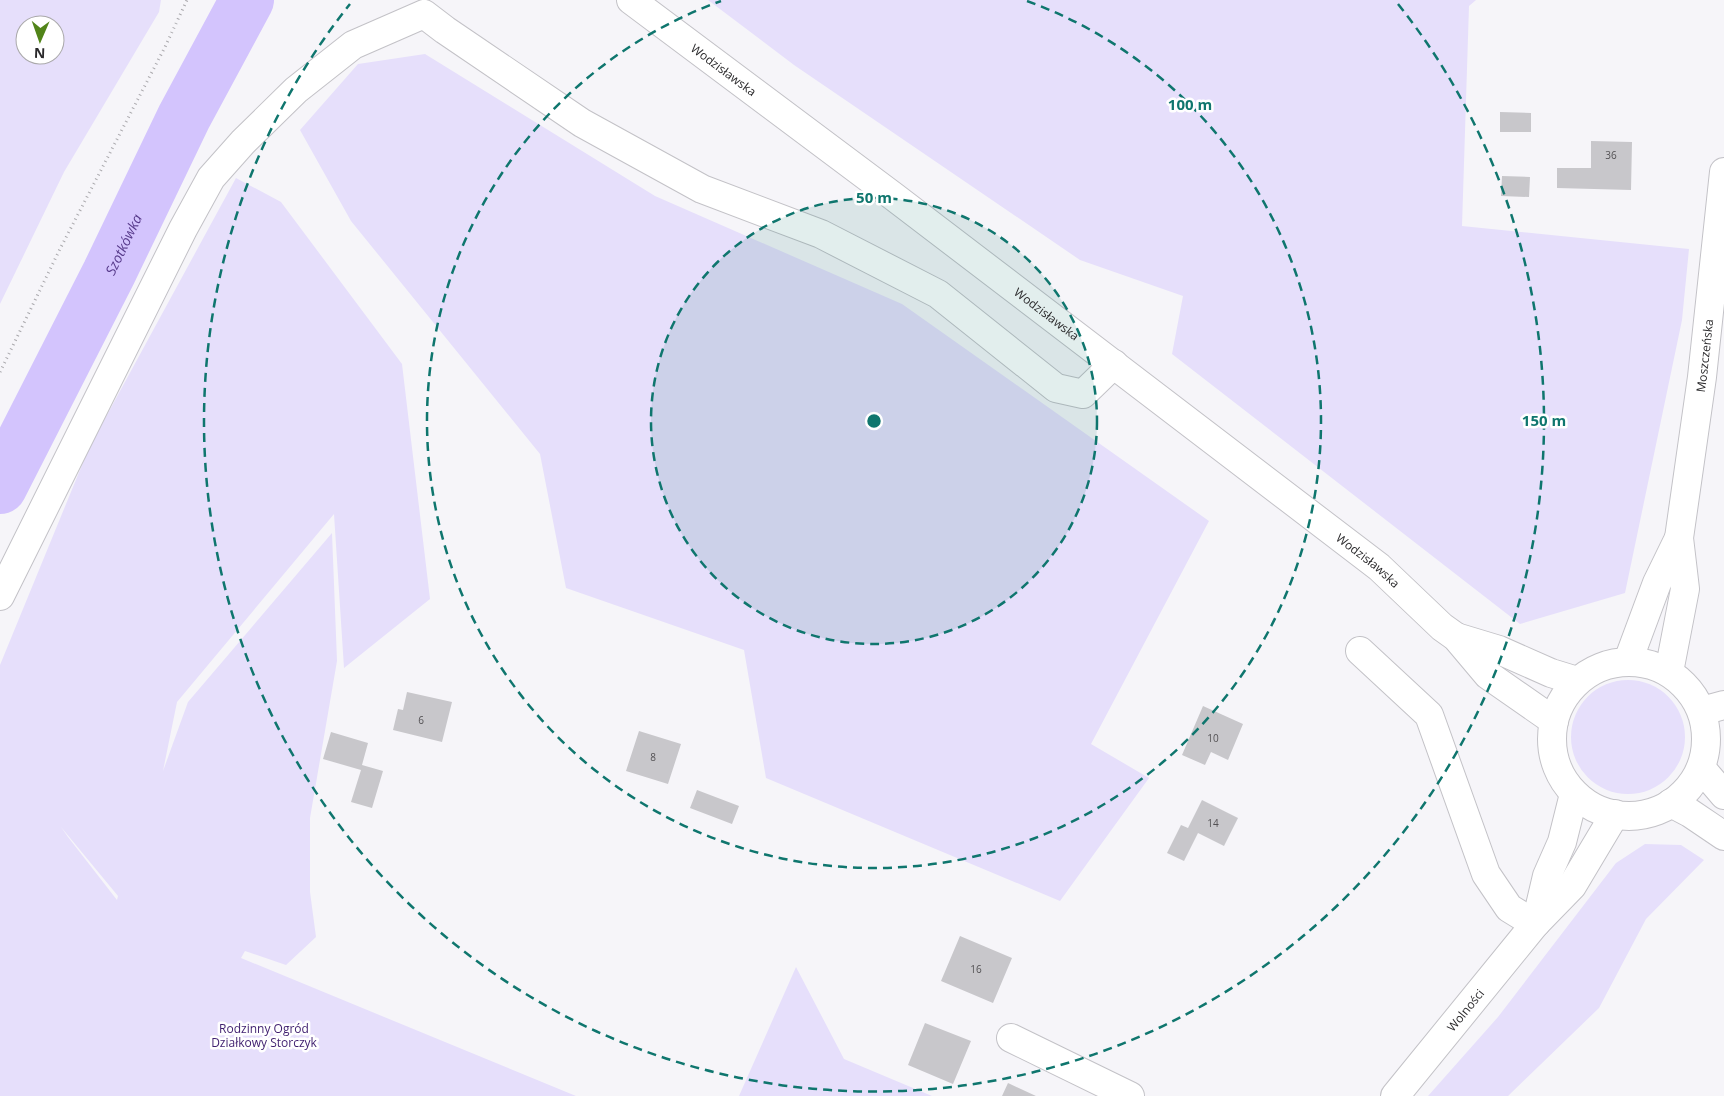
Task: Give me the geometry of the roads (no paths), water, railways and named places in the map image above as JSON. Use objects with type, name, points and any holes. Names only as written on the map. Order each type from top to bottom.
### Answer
[{"type":"main road","name":"Wodzisławska","points":[[631,0],[894,196],[1379,567],[1442,627],[1456,637],[1488,675],[1554,721]]},
{"type":"main road","points":[[0,596],[211,178],[243,142],[296,90],[353,45],[424,14],[582,123],[702,189],[821,234],[938,294],[1056,388],[1083,394],[1114,364]]},
{"type":"main road","name":"Moszczeńska","points":[[1669,672],[1684,589],[1679,538],[1702,377],[1724,172]]},
{"type":"main road","name":"Moszczeńska","points":[[1628,661],[1658,582],[1679,538]]},
{"type":"main road","name":"Wodzisławska","points":[[1456,637],[1500,650],[1551,673],[1577,681]]},
{"type":"main road","points":[[1360,651],[1428,715],[1486,874],[1509,908],[1535,924]]},
{"type":"main road","points":[[1628,661],[1650,664],[1669,672],[1713,708],[1705,722],[1706,745],[1701,768],[1689,788],[1671,803],[1650,813],[1626,816],[1593,807],[1574,794],[1556,765],[1552,743],[1554,721],[1562,699],[1577,681],[1596,669],[1612,664],[1628,661]]},
{"type":"main road","points":[[1701,768],[1724,795]]},
{"type":"main road","name":"Wolności","points":[[1535,924],[1547,876],[1562,842],[1574,794]]},
{"type":"main road","points":[[1671,803],[1690,813],[1724,836]]},
{"type":"main road","name":"Wolności","points":[[1395,1096],[1535,924],[1572,886],[1615,814]]},
{"type":"main road","points":[[1011,1038],[1130,1096]]},
{"type":"waterway","name":"Szotkówka","points":[[0,487],[109,273],[184,117],[247,0]]},
{"type":"park label","name":"Rodzinny Ogród Działkowy Storczyk","points":[[264,1035]]}]
